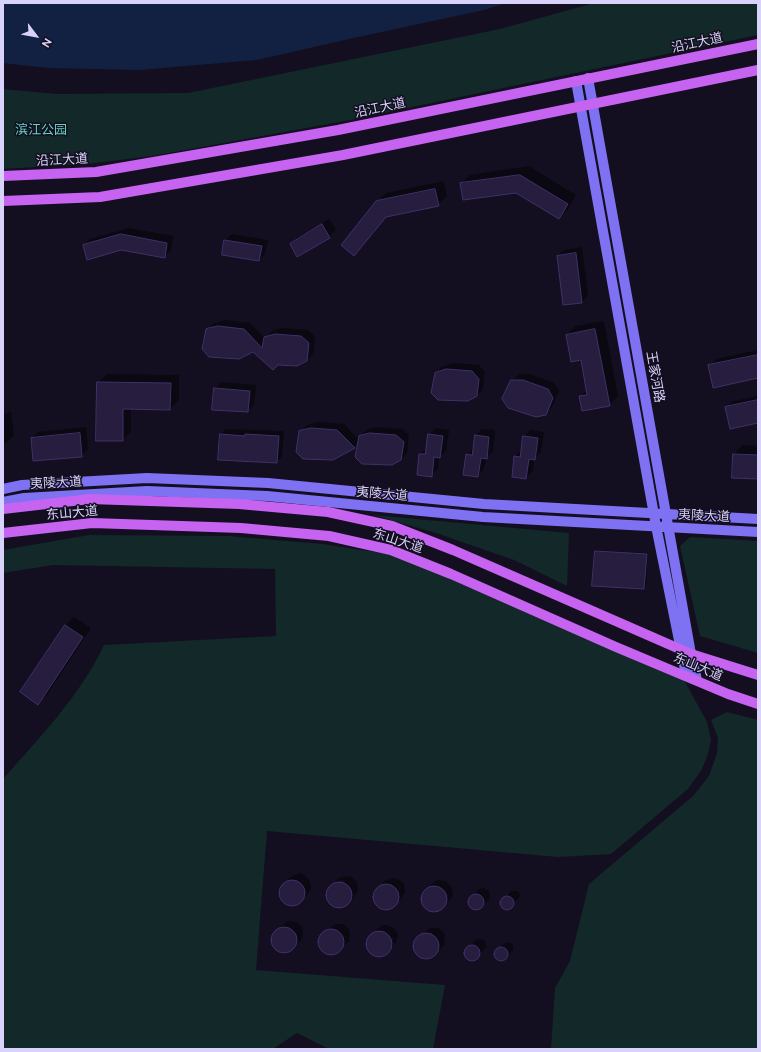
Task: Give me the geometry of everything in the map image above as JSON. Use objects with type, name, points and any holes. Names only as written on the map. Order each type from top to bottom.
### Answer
[{"type":"main road","name":"沿江大道","points":[[3,176],[96,172],[338,130],[758,44]]},
{"type":"main road","points":[[3,201],[100,197],[343,155],[758,70]]},
{"type":"main road","name":"王家河路","points":[[588,78],[691,654],[697,680]]},
{"type":"main road","name":"王家河路","points":[[576,81],[656,526],[686,675]]},
{"type":"main road","name":"夷陵大道","points":[[3,489],[22,485],[147,478],[268,483],[484,504],[758,519]]},
{"type":"main road","name":"夷陵大道","points":[[3,502],[24,498],[147,491],[267,496],[483,517],[758,532]]},
{"type":"main road","name":"东山大道","points":[[3,509],[90,499],[239,504],[328,512],[392,526],[453,550],[680,650],[758,675]]},
{"type":"main road","name":"东山大道","points":[[3,533],[92,523],[241,528],[329,536],[391,550],[451,574],[616,647],[686,675],[728,694],[758,704]]},
{"type":"green space","name":"滨江公园","points":[[594,3],[758,3],[758,35],[350,120],[152,156],[87,164],[3,169],[3,89],[56,94],[188,93],[500,29]]},
{"type":"green space","points":[[373,515],[569,533],[567,586],[514,560],[436,533]]},
{"type":"green space","points":[[89,535],[228,536],[322,544],[389,554],[683,678],[707,722],[711,739],[708,754],[702,769],[688,789],[611,854],[558,857],[267,831],[256,970],[445,985],[433,1049],[329,1049],[297,1033],[273,1049],[3,1049],[3,779],[45,732],[71,699],[94,664],[104,645],[276,636],[275,569],[53,565],[3,573],[3,550]]},
{"type":"green space","points":[[690,537],[758,541],[758,653],[700,636],[680,546]]},
{"type":"green space","points":[[727,712],[758,720],[758,1049],[551,1049],[555,988],[570,961],[589,884],[693,796],[709,776],[717,753],[718,738],[711,720]]},
{"type":"water","points":[[3,3],[506,3],[484,10],[257,60],[139,70],[48,68],[3,63]]},
{"type":"building","points":[[520,175],[568,204],[559,219],[516,193],[463,200],[460,183]]},
{"type":"building","points":[[435,189],[439,206],[386,217],[354,256],[341,245],[376,201]]},
{"type":"building","points":[[322,224],[330,238],[297,257],[290,244]]},
{"type":"building","points":[[121,234],[167,243],[165,258],[121,250],[87,260],[83,245]]},
{"type":"building","points":[[224,240],[262,246],[259,261],[222,255]]},
{"type":"building","points":[[576,253],[582,303],[563,305],[557,256]]},
{"type":"building","points":[[218,326],[244,329],[262,348],[264,337],[275,334],[301,336],[309,343],[307,361],[297,366],[278,365],[273,370],[253,352],[239,359],[209,357],[202,349],[206,329]]},
{"type":"building","points":[[595,329],[610,406],[582,411],[579,396],[587,395],[581,360],[571,362],[566,335]]},
{"type":"building","points":[[758,355],[758,378],[713,388],[708,365]]},
{"type":"building","points":[[446,369],[472,371],[479,379],[477,396],[468,401],[438,400],[431,393],[435,373]]},
{"type":"building","points":[[511,380],[523,380],[548,389],[553,398],[546,415],[536,417],[508,408],[502,399]]},
{"type":"building","points":[[97,382],[171,383],[170,410],[123,409],[123,441],[96,441]]},
{"type":"building","points":[[214,388],[250,391],[248,412],[212,410]]},
{"type":"building","points":[[758,400],[758,423],[730,429],[725,407]]},
{"type":"building","points":[[311,428],[337,430],[355,448],[333,460],[303,459],[296,452],[299,431]]},
{"type":"building","points":[[80,433],[82,457],[33,461],[31,438]]},
{"type":"building","points":[[370,433],[396,435],[404,442],[401,460],[392,465],[362,464],[355,457],[359,436]]},
{"type":"building","points":[[220,434],[279,436],[277,463],[218,460]]},
{"type":"building","points":[[428,434],[443,436],[440,458],[434,457],[432,477],[417,475],[419,454],[425,454]]},
{"type":"building","points":[[475,435],[489,437],[487,459],[481,458],[478,477],[463,475],[466,454],[472,455]]},
{"type":"building","points":[[523,436],[538,438],[535,460],[529,459],[526,479],[512,477],[514,456],[520,457]]},
{"type":"building","points":[[733,454],[758,455],[758,479],[732,478]]},
{"type":"building","points":[[595,551],[647,554],[644,589],[592,586]]},
{"type":"building","points":[[65,625],[83,637],[38,705],[20,692]]},
{"type":"building","points":[[292,880],[301,884],[305,893],[301,902],[292,906],[283,902],[279,893],[283,884]]},
{"type":"building","points":[[339,882],[348,886],[352,895],[348,904],[339,908],[330,904],[326,895],[330,886]]},
{"type":"building","points":[[386,884],[395,888],[399,897],[395,906],[386,910],[377,906],[373,897],[377,888]]},
{"type":"building","points":[[434,886],[443,890],[447,899],[443,908],[434,912],[425,908],[421,899],[425,890]]},
{"type":"building","points":[[473,894],[479,894],[484,899],[482,908],[479,910],[473,910],[468,905],[468,899]]},
{"type":"building","points":[[507,896],[512,898],[514,903],[512,908],[507,910],[502,908],[500,903],[502,898]]},
{"type":"building","points":[[284,927],[293,931],[297,940],[293,949],[284,953],[275,949],[271,940],[275,931]]},
{"type":"building","points":[[331,929],[340,933],[344,942],[340,951],[331,955],[322,951],[318,942],[322,933]]},
{"type":"building","points":[[379,931],[388,935],[392,944],[388,953],[379,957],[370,953],[366,944],[370,935]]},
{"type":"building","points":[[426,933],[435,937],[439,946],[435,955],[426,959],[417,955],[413,946],[417,937]]},
{"type":"building","points":[[469,945],[475,945],[480,950],[478,959],[475,961],[469,961],[464,956],[464,950]]},
{"type":"building","points":[[501,947],[506,949],[508,954],[506,959],[501,961],[496,959],[494,954],[496,949]]}]
